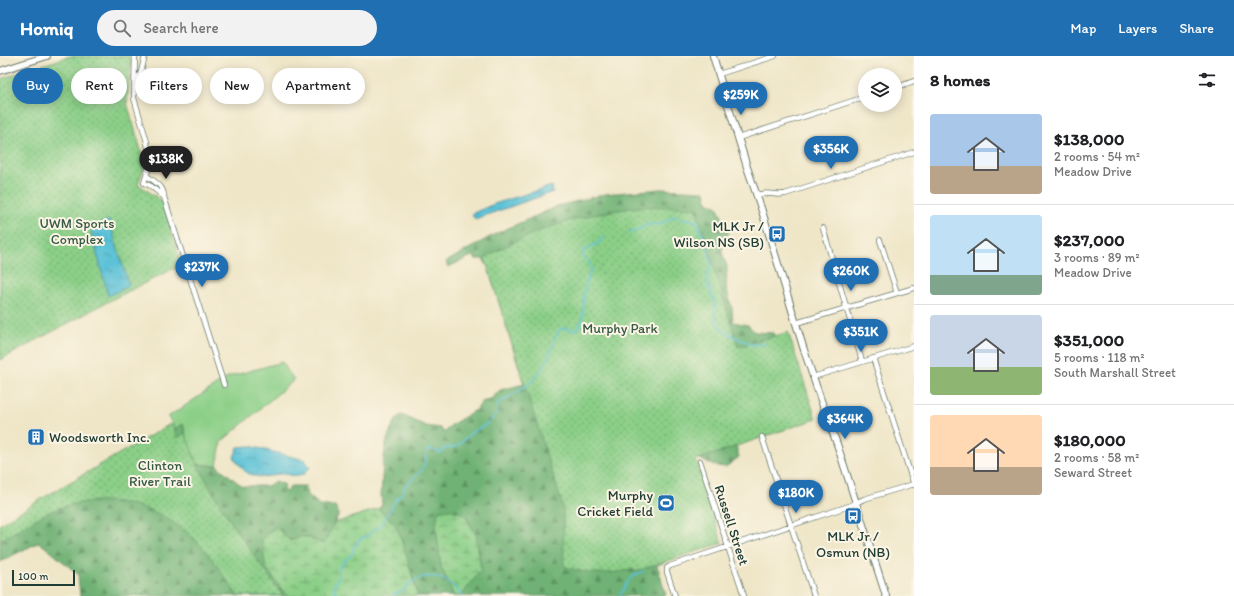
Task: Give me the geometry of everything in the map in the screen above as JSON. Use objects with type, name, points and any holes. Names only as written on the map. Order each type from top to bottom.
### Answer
[{"type":"main road","points":[[0,71],[47,56]]},
{"type":"main road","points":[[713,56],[796,323],[886,596]]},
{"type":"street","points":[[135,56],[135,102]]},
{"type":"street","points":[[142,68],[145,56]]},
{"type":"street","points":[[719,74],[775,56]]},
{"type":"street","points":[[902,86],[914,82]]},
{"type":"street","points":[[738,138],[858,99]]},
{"type":"street","points":[[136,104],[149,151],[149,164],[144,183],[151,186],[164,197]]},
{"type":"street","points":[[757,195],[767,193],[785,194],[914,154]]},
{"type":"street","points":[[147,176],[161,186],[164,191],[164,197],[224,385]]},
{"type":"street","points":[[823,228],[862,362]]},
{"type":"street","points":[[880,240],[897,294]]},
{"type":"street","points":[[796,323],[914,288]]},
{"type":"street","points":[[813,376],[914,346]]},
{"type":"street","points":[[674,596],[667,572],[668,567],[791,526],[865,499],[914,484],[873,358]]},
{"type":"street","points":[[762,437],[814,596]]},
{"type":"street","name":"Russell Street","points":[[700,461],[744,596]]},
{"type":"green space","name":"UWM Sports Complex","points":[[70,56],[129,56],[131,62],[127,103],[140,147],[144,168],[138,184],[162,201],[180,258],[179,266],[109,301],[0,360],[0,79],[12,75],[12,104],[63,104],[63,68],[33,68]]},
{"type":"green space","name":"Murphy Park","points":[[660,189],[705,191],[707,202],[718,207],[729,234],[725,235],[722,252],[727,266],[726,287],[732,309],[733,322],[748,325],[755,332],[773,333],[779,346],[736,445],[739,457],[726,467],[715,466],[690,452],[668,561],[657,565],[666,595],[417,596],[396,525],[378,509],[382,504],[381,495],[384,454],[386,443],[393,424],[399,416],[402,415],[426,426],[441,428],[444,433],[451,425],[476,410],[482,402],[492,398],[500,390],[524,384],[488,267],[485,262],[482,259],[475,259],[474,255],[448,267],[446,262],[495,234],[558,206],[605,194]]},
{"type":"green space","name":"Murphy Park","points":[[632,208],[696,208],[738,347],[788,332],[816,419],[696,460],[722,543],[634,572],[633,569],[598,573],[573,569],[564,566],[563,507],[485,258],[518,240],[535,233],[553,226],[589,216]]},
{"type":"green space","points":[[282,362],[294,380],[221,442],[217,466],[197,464],[189,447],[183,425],[174,429],[168,417],[228,377]]},
{"type":"green space","name":"Clinton River Trail","points":[[172,423],[177,438],[185,433],[197,464],[213,493],[234,527],[283,596],[238,596],[207,553],[186,532],[169,520],[150,510],[130,504],[109,501],[68,505],[41,516],[0,541],[0,524]]},
{"type":"green space","points":[[183,424],[189,447],[197,464],[217,466],[242,486],[267,486],[276,481],[285,485],[284,490],[288,492],[290,486],[306,486],[308,495],[321,506],[335,506],[339,514],[324,544],[303,536],[265,566],[287,596],[80,596],[78,574],[39,542],[0,562],[0,537]]},
{"type":"green space","points":[[378,509],[396,525],[417,596],[287,596],[265,566],[262,540],[275,526],[290,541],[303,536],[324,544],[334,523]]},
{"type":"green space","points":[[449,509],[464,514],[476,535],[481,570],[461,596],[454,596],[441,566],[436,527],[438,511]]},
{"type":"water","points":[[552,186],[553,192],[475,219],[471,214],[494,204]]},
{"type":"water","points":[[109,220],[129,286],[108,296],[90,227]]},
{"type":"water","points":[[250,446],[305,460],[310,467],[303,475],[300,476],[280,474],[263,477],[253,476],[241,467],[234,457],[238,447]]},
{"type":"waterway","points":[[629,232],[636,231],[648,224],[656,225],[662,223],[674,216],[698,222],[700,231],[705,239],[710,258],[711,264],[707,278],[715,303],[717,323],[725,332],[739,339],[754,345],[766,344]]},
{"type":"waterway","points":[[339,596],[335,591],[334,586],[338,578],[339,568],[352,554],[354,547],[360,539],[367,536],[381,525],[397,498],[402,494],[405,486],[422,470],[426,459],[426,451],[431,449],[441,453],[443,452],[444,448],[457,447],[471,433],[489,423],[496,414],[498,403],[512,396],[536,377],[541,371],[559,330],[565,328],[574,330],[581,323],[584,291],[591,269],[589,262],[582,256],[584,251],[598,243],[605,236]]},
{"type":"waterway","points":[[618,596],[621,594],[629,580],[635,575],[644,571]]},
{"type":"waterway","points":[[391,596],[402,591],[412,582],[428,576],[441,578],[447,581],[458,590],[462,596]]},
{"type":"place","name":"MLK Jr / Wilson NS (SB)","points":[[777,234]]},
{"type":"place","name":"Woodsworth Inc.","points":[[36,437]]},
{"type":"place","name":"Murphy Cricket Field","points":[[666,503]]},
{"type":"place","name":"MLK Jr / Osmun (NB)","points":[[853,516]]}]
